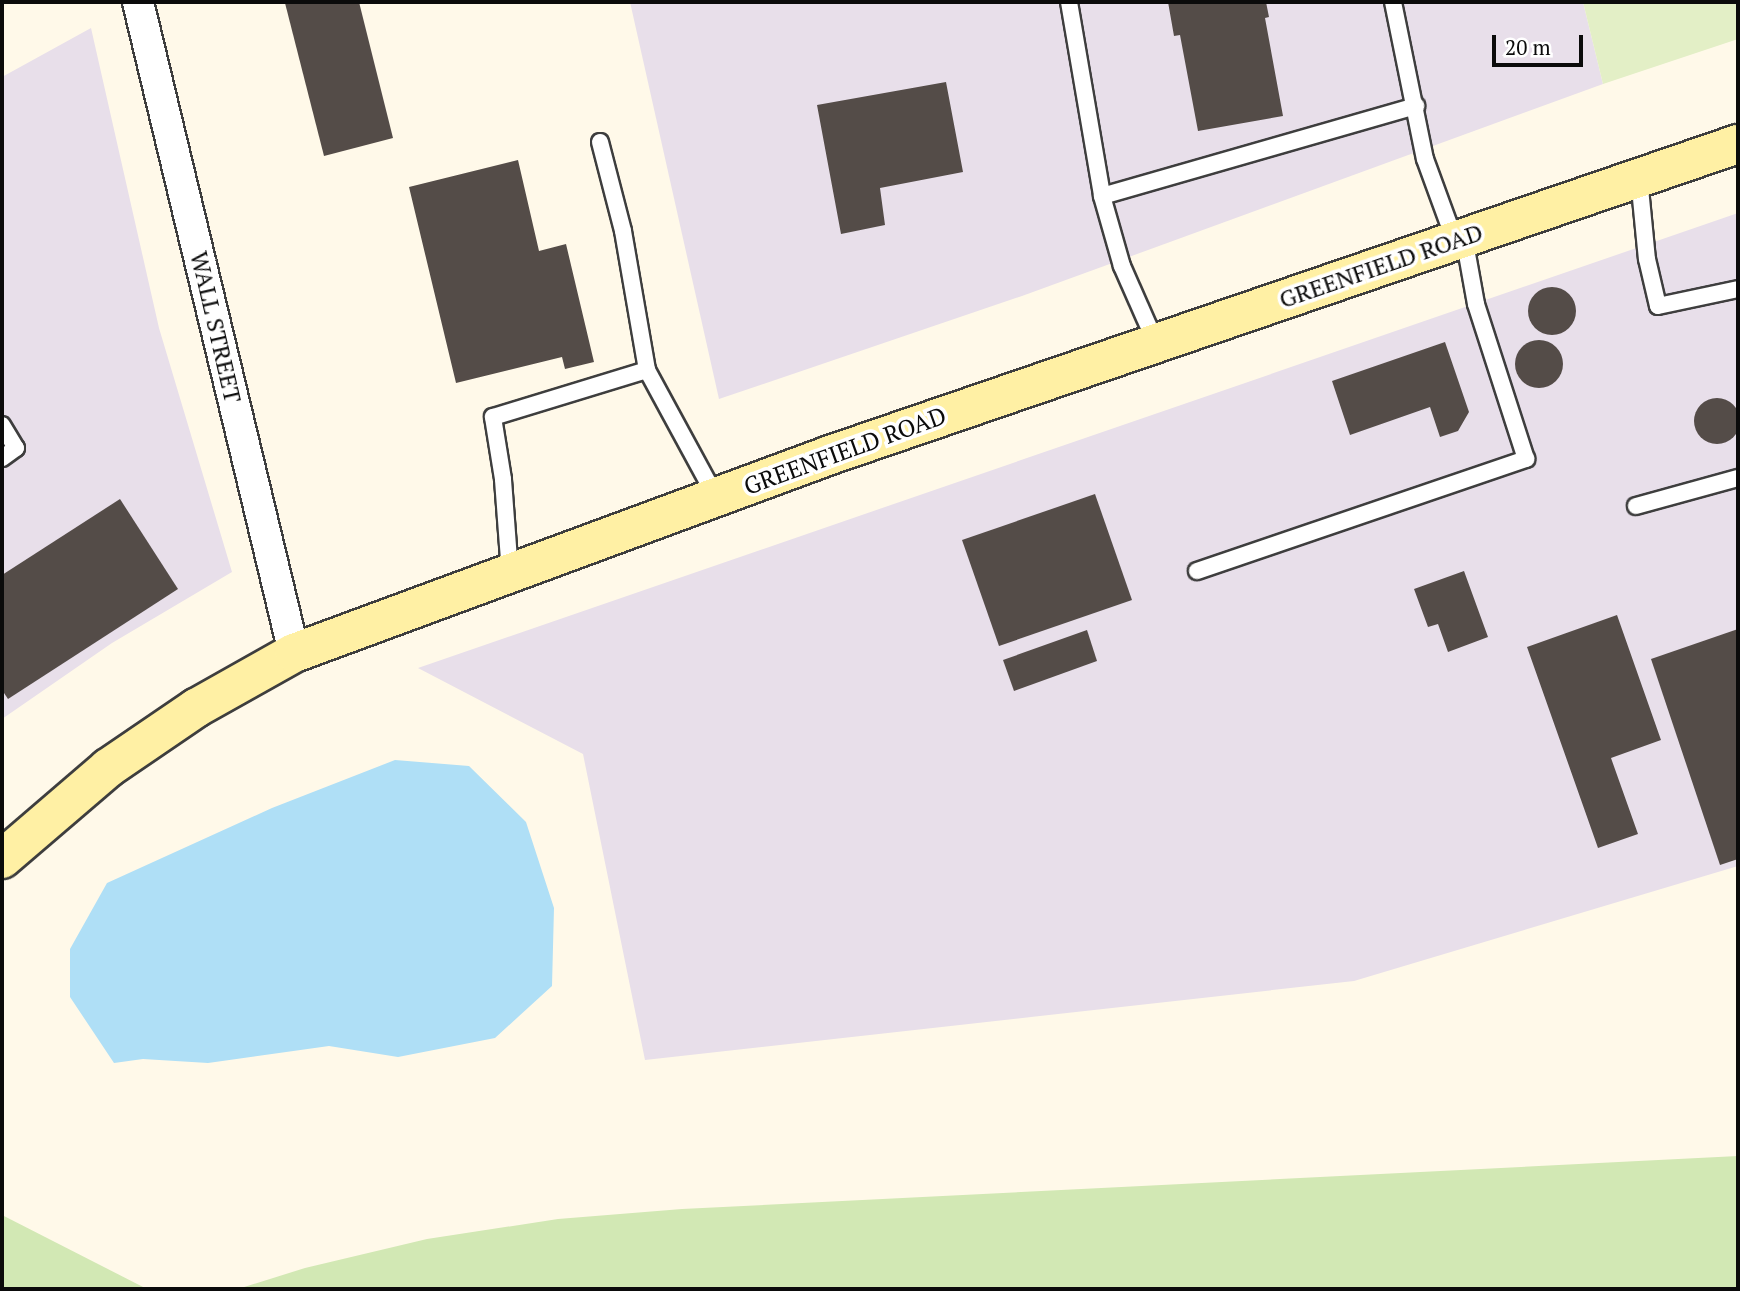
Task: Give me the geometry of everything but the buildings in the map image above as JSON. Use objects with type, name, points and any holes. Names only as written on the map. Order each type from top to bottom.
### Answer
[{"type":"main road","name":"GREENFIELD ROAD","points":[[2,859],[108,768],[196,708],[294,653],[716,497],[1738,144]]},
{"type":"street","name":"WALL STREET","points":[[138,2],[294,653]]},
{"type":"lane","points":[[1069,2],[1102,196],[1122,266],[1156,343]]},
{"type":"lane","points":[[1197,571],[1526,459],[1476,304],[1460,239],[1425,159],[1393,2]]},
{"type":"lane","points":[[1102,196],[1416,106]]},
{"type":"lane","points":[[600,142],[623,230],[647,370],[716,497]]},
{"type":"lane","points":[[1639,178],[1647,259],[1658,306],[1738,289]]},
{"type":"lane","points":[[510,573],[503,479],[492,417],[647,370]]},
{"type":"lane","points":[[2,425],[16,449],[2,458]]},
{"type":"lane","points":[[1636,506],[1738,478]]},
{"type":"shaded area","points":[[630,2],[1583,2],[1603,84],[1022,296],[719,399]]},
{"type":"shaded area","points":[[91,28],[159,328],[232,572],[112,643],[2,719],[2,77]]},
{"type":"shaded area","points":[[1738,213],[1738,866],[1354,981],[645,1060],[583,754],[418,668]]},
{"type":"green space","points":[[1583,2],[1738,2],[1738,39],[1603,84]]},
{"type":"green space","points":[[1738,1156],[1738,1289],[238,1289],[305,1268],[427,1239],[558,1219],[682,1209]]},
{"type":"green space","points":[[2,1215],[147,1289],[2,1289]]},
{"type":"water","points":[[395,760],[469,766],[526,822],[554,908],[552,986],[495,1038],[398,1057],[329,1046],[208,1063],[143,1059],[114,1063],[70,997],[70,949],[107,883],[272,808]]}]
